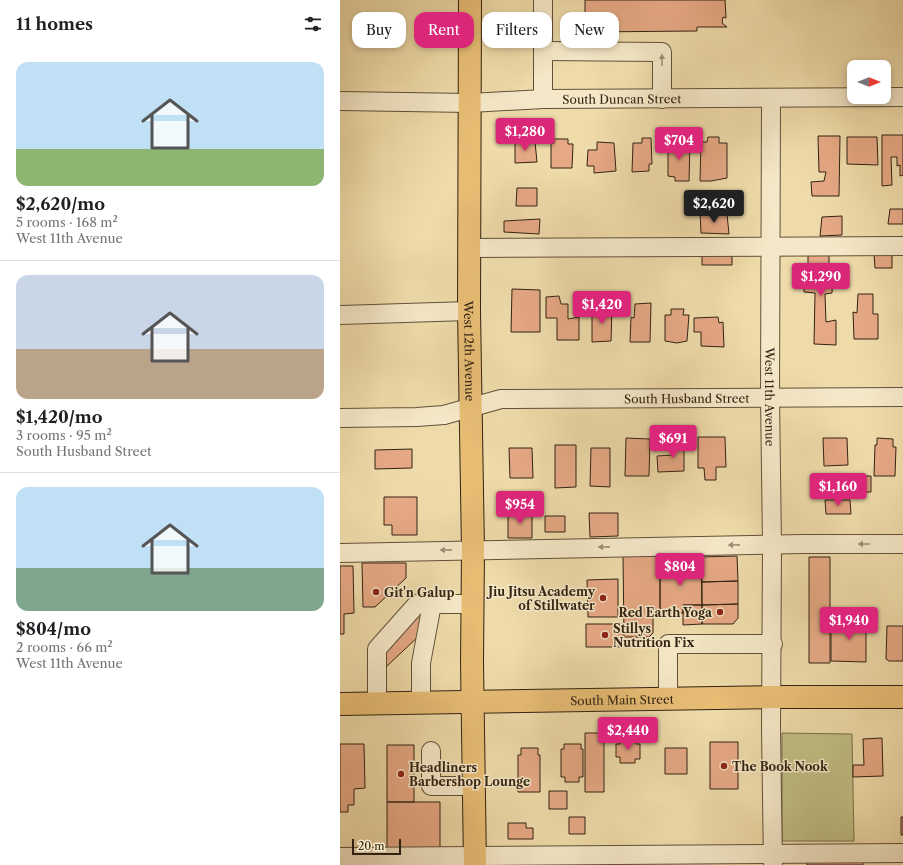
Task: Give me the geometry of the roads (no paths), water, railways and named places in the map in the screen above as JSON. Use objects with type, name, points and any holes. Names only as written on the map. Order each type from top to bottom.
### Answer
[{"type":"main road","name":"West 12th Avenue","points":[[470,0],[469,311],[473,550],[472,701],[475,860]]},
{"type":"main road","name":"South Main Street","points":[[340,704],[772,697],[903,697]]},
{"type":"street","points":[[543,0],[543,100]]},
{"type":"street","points":[[543,51],[662,52],[662,99]]},
{"type":"street","name":"West 11th Avenue","points":[[771,98],[770,397],[773,644],[773,859]]},
{"type":"street","name":"South Duncan Street","points":[[340,101],[470,103],[543,100],[903,98]]},
{"type":"street","points":[[470,248],[903,246]]},
{"type":"street","points":[[340,315],[469,311]]},
{"type":"street","name":"South Husband Street","points":[[340,418],[417,417],[444,415],[501,399],[903,397]]},
{"type":"street","points":[[340,553],[903,544]]},
{"type":"street","points":[[376,704],[377,649],[417,604],[473,604]]},
{"type":"street","points":[[421,702],[421,663],[432,604]]},
{"type":"street","points":[[668,699],[668,644],[773,644]]},
{"type":"street","points":[[431,751],[431,786],[474,786]]},
{"type":"street","points":[[340,857],[475,860],[773,859],[903,853]]},
{"type":"place","name":"Git'n Galup","points":[[376,592]]},
{"type":"place","name":"Jiu Jitsu Academy of Stillwater","points":[[603,598]]},
{"type":"place","name":"Red Earth Yoga","points":[[720,612]]},
{"type":"place","name":"Stillys Nutrition Fix","points":[[605,635]]},
{"type":"place","name":"The Book Nook","points":[[724,766]]},
{"type":"place","name":"Headliners Barbershop Lounge","points":[[401,774]]}]
